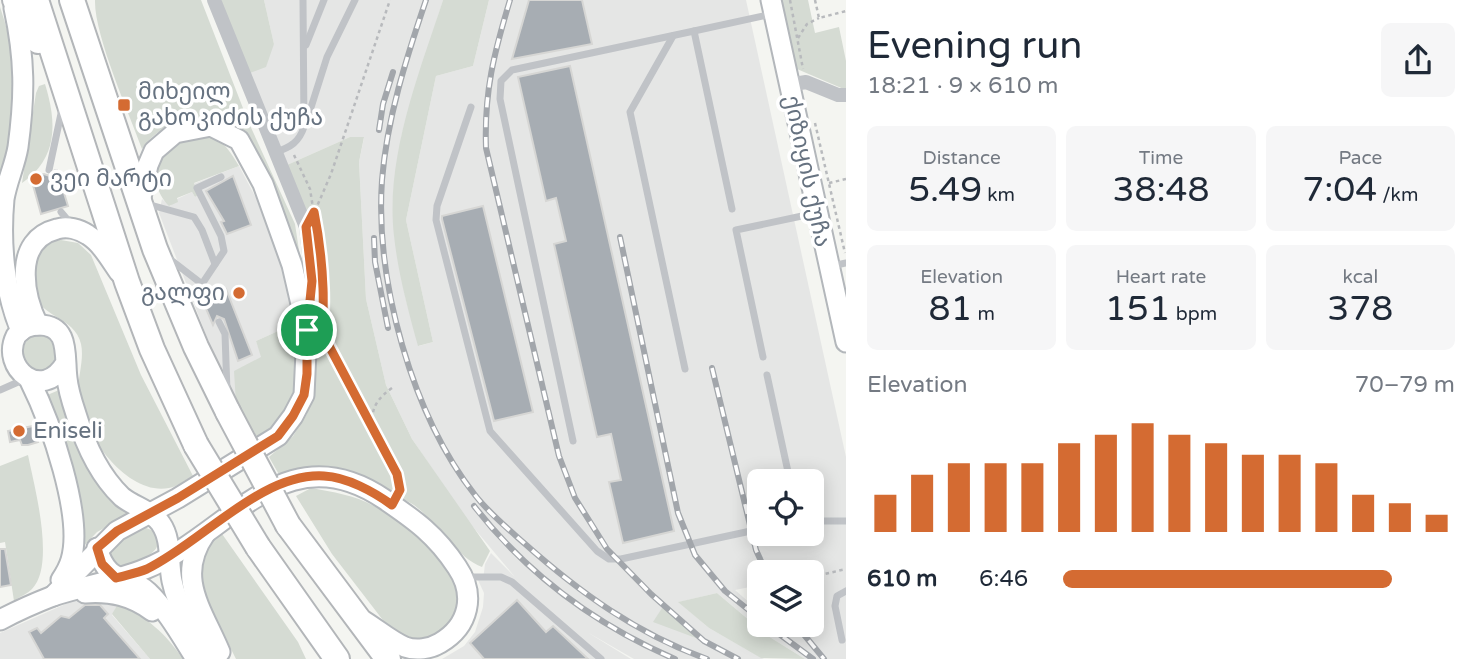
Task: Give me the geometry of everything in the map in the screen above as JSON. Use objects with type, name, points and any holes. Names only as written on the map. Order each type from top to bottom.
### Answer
[{"type":"highway","points":[[13,0],[65,91]]},
{"type":"highway","points":[[36,0],[127,282],[152,349],[196,445],[324,649],[337,659]]},
{"type":"highway","points":[[72,0],[155,249],[196,347],[288,525],[351,613],[388,659]]},
{"type":"main road","points":[[13,0],[24,69],[18,146],[3,202],[2,257],[9,303],[18,335]]},
{"type":"main road","name":"ქიზიყის ქუჩა","points":[[772,7],[797,83],[816,213],[840,263],[846,342]]},
{"type":"main road","points":[[53,596],[97,548],[117,531],[149,515],[278,436],[304,395],[314,327],[274,212],[251,159],[239,140],[211,126],[175,133],[154,151],[140,202]]},
{"type":"main road","points":[[53,596],[71,562],[74,546],[69,502],[59,452],[10,357],[30,309],[25,267],[30,247],[40,236],[52,230],[75,229],[93,239],[127,282]]},
{"type":"main road","points":[[18,335],[47,326],[62,337],[67,355],[65,364],[68,391],[97,466],[122,496],[160,521],[168,536],[168,556],[176,598],[195,632],[216,659]]},
{"type":"main road","points":[[17,372],[44,381],[53,378],[65,364]]},
{"type":"main road","points":[[0,620],[53,596],[146,569],[267,490],[300,478],[326,475],[372,491],[420,523],[435,538],[464,577],[469,601],[464,621],[437,652],[405,647],[351,613]]},
{"type":"main road","points":[[209,529],[194,550],[190,577],[223,659]]},
{"type":"main road","points":[[97,548],[102,564],[116,578],[147,590],[196,659]]},
{"type":"main road","points":[[53,596],[97,592],[136,599],[184,642]]},
{"type":"street","points":[[81,28],[83,0]]},
{"type":"street","points":[[214,0],[306,227],[314,327]]},
{"type":"street","points":[[797,83],[846,95]]},
{"type":"lane","points":[[303,0],[304,127]]},
{"type":"lane","points":[[303,51],[324,0]]},
{"type":"lane","points":[[274,153],[290,147],[300,139],[327,57],[355,0]]},
{"type":"lane","points":[[573,441],[500,99],[501,80],[512,70],[694,31],[772,7]]},
{"type":"lane","points":[[694,31],[732,209]]},
{"type":"lane","points":[[673,36],[630,112],[685,369]]},
{"type":"lane","points":[[49,170],[65,91]]},
{"type":"lane","points":[[471,107],[437,206],[436,219],[490,431],[597,551],[609,559],[621,559],[747,532]]},
{"type":"lane","points":[[202,284],[224,250],[221,236],[197,188],[221,177]]},
{"type":"lane","points":[[140,202],[194,217],[202,229],[215,264]]},
{"type":"lane","points":[[194,217],[208,210]]},
{"type":"lane","points":[[61,212],[75,229]]},
{"type":"lane","points":[[763,357],[736,230],[816,213]]},
{"type":"lane","points":[[155,249],[202,284],[210,296]]},
{"type":"lane","points":[[219,321],[225,334],[228,412]]},
{"type":"lane","points":[[0,390],[17,372]]},
{"type":"lane","points":[[767,375],[787,469]]},
{"type":"lane","points":[[824,521],[846,521]]},
{"type":"lane","points":[[464,577],[501,576],[512,582],[601,659]]},
{"type":"lane","points":[[842,640],[835,606],[837,596],[846,591]]},
{"type":"path","points":[[306,227],[331,174],[390,0]]},
{"type":"path","points":[[790,0],[798,38],[797,83]]},
{"type":"path","points":[[815,0],[819,18]]},
{"type":"path","points":[[798,38],[807,24],[846,11]]},
{"type":"path","points":[[814,120],[829,183],[840,263]]},
{"type":"path","points":[[290,147],[310,188],[314,212]]},
{"type":"path","points":[[829,183],[846,179]]},
{"type":"path","points":[[314,327],[327,342],[397,474],[400,490],[392,505]]},
{"type":"path","points":[[373,425],[374,406],[382,394],[392,388]]},
{"type":"path","points":[[824,574],[846,569]]},
{"type":"shaded area","points":[[95,0],[201,0],[248,121],[295,224],[302,270],[245,139],[189,124],[177,125],[153,136],[142,149],[106,53]]},
{"type":"shaded area","points":[[221,0],[264,0],[274,44],[266,67],[247,74]]},
{"type":"shaded area","points":[[264,0],[443,0],[402,134],[394,185],[394,234],[406,300],[419,346],[433,342],[406,220],[436,76],[473,66],[489,0],[746,0],[846,457],[846,659],[805,659],[770,637],[824,637],[824,560],[747,560],[747,588],[735,590],[747,600],[747,618],[717,593],[679,602],[709,628],[764,659],[634,659],[587,632],[631,659],[442,659],[464,646],[475,632],[483,607],[484,593],[478,580],[483,580],[485,564],[491,553],[515,577],[468,521],[412,439],[386,385],[366,299],[359,162],[364,138],[350,137],[287,165],[247,74],[274,44]]},
{"type":"shaded area","points":[[443,0],[489,0],[473,66],[436,76],[406,220],[433,342],[418,346],[394,236],[394,176],[406,116]]},
{"type":"shaded area","points":[[776,0],[808,0],[815,33],[839,27],[846,61],[846,90],[790,66]]},
{"type":"shaded area","points":[[0,7],[12,54],[15,96],[0,184]]},
{"type":"shaded area","points":[[45,84],[52,112],[52,139],[42,162],[22,183],[36,93],[39,86]]},
{"type":"shaded area","points":[[187,135],[206,136],[219,141],[239,166],[194,183],[198,195],[195,197],[192,192],[177,198],[178,202],[169,206],[158,188],[156,166],[164,150]]},
{"type":"shaded area","points":[[350,137],[364,137],[359,162],[366,299],[386,385],[412,439],[490,551],[482,567],[455,548],[423,512],[401,498],[350,485],[281,478],[269,457],[293,436],[307,414],[312,371],[317,269],[287,165]]},
{"type":"shaded area","name":"გალფი","points":[[239,166],[256,198],[281,264],[298,322],[256,341],[262,357],[236,404],[213,353],[159,213],[162,199],[170,206],[177,199],[192,192],[195,197],[198,195],[193,184]]},
{"type":"shaded area","points":[[50,241],[78,243],[91,255],[141,375],[193,476],[175,486],[154,488],[124,474],[100,447],[83,417],[78,395],[81,344],[72,328],[41,306],[33,290],[36,253]]},
{"type":"shaded area","points":[[298,322],[299,393],[276,427],[258,438],[236,404],[234,371],[261,357],[256,341]]},
{"type":"shaded area","points":[[41,334],[54,339],[59,352],[54,365],[41,370],[28,365],[23,352],[28,339]]},
{"type":"shaded area","points":[[59,390],[71,429],[132,513],[97,532],[82,548],[68,451],[45,396]]},
{"type":"shaded area","points":[[28,455],[41,524],[42,562],[39,578],[32,589],[14,601],[5,542],[0,543],[0,466]]},
{"type":"shaded area","points":[[311,488],[351,497],[374,506],[404,526],[439,558],[452,576],[460,594],[459,611],[448,626],[425,639],[399,641],[332,554],[296,496]]},
{"type":"shaded area","points":[[144,527],[156,532],[156,548],[140,560],[117,568],[107,550],[109,546]]},
{"type":"shaded area","points":[[220,531],[298,642],[306,659],[236,659],[205,593],[199,567],[204,550]]},
{"type":"shaded area","points":[[717,593],[747,618],[747,637],[770,637],[805,659],[761,658],[709,628],[678,602]]},
{"type":"shaded area","points":[[95,597],[120,601],[112,615],[150,659],[0,659],[0,633],[77,599]]},
{"type":"shaded area","points":[[118,604],[155,627],[183,659],[150,659],[112,614]]},
{"type":"shaded area","points":[[664,605],[698,634],[696,638],[653,622]]},
{"type":"building","points":[[529,0],[582,0],[592,44],[512,59]]},
{"type":"building","points":[[570,66],[674,531],[623,543],[609,482],[621,480],[611,434],[597,437],[554,244],[566,241],[556,198],[546,201],[518,77]]},
{"type":"building","points":[[55,170],[68,206],[41,214],[31,178],[44,174],[50,176]]},
{"type":"building","points":[[233,176],[251,225],[227,234],[221,222],[224,221],[206,191]]},
{"type":"building","points":[[483,206],[533,412],[494,421],[442,219],[442,216]]},
{"type":"building","points":[[226,289],[252,355],[238,361],[224,319],[217,316],[213,325],[202,299],[213,301],[215,293]]},
{"type":"building","points":[[33,426],[38,442],[22,445],[20,440],[10,442],[8,431]]},
{"type":"building","points":[[0,549],[5,549],[11,585],[0,587]]},
{"type":"building","points":[[517,600],[546,632],[553,626],[588,659],[484,659],[470,643]]},
{"type":"building","points":[[85,605],[100,605],[108,614],[104,618],[140,659],[44,659],[29,632],[37,628],[41,633],[61,616],[69,618]]},
{"type":"railway","points":[[426,0],[393,111],[382,180],[381,219],[385,261],[402,345],[416,387],[453,463],[475,495],[498,520],[566,578],[610,610],[657,637],[707,659]]},
{"type":"railway","points":[[510,0],[491,73],[486,148],[559,456],[575,498],[607,549],[651,594],[704,641],[738,659]]},
{"type":"railway","points":[[379,130],[383,104],[393,72]]},
{"type":"railway","points":[[620,237],[678,513],[695,555],[725,591],[747,609]]},
{"type":"railway","points":[[374,238],[375,262],[388,328]]},
{"type":"railway","points":[[712,368],[761,560]]},
{"type":"railway","points":[[474,506],[517,554],[565,595],[618,630],[675,659]]},
{"type":"railway","points":[[783,637],[813,659]]},
{"type":"railway","points":[[806,637],[824,659]]},
{"type":"place","name":"მიხეილ გახოკიძის ქუჩა","points":[[124,105]]},
{"type":"place","name":"ვეი მარტი","points":[[36,179]]},
{"type":"place","name":"გალფი","points":[[239,293]]},
{"type":"place","name":"Eniseli","points":[[19,431]]},
{"type":"route","points":[[314,212],[320,245],[323,291],[321,324],[327,342],[397,474],[400,490],[392,505],[372,491],[326,475],[300,478],[267,490],[146,569],[116,578],[102,564],[97,548],[117,531],[178,498],[278,436],[304,395],[307,330],[312,281],[306,227],[314,212]]}]
